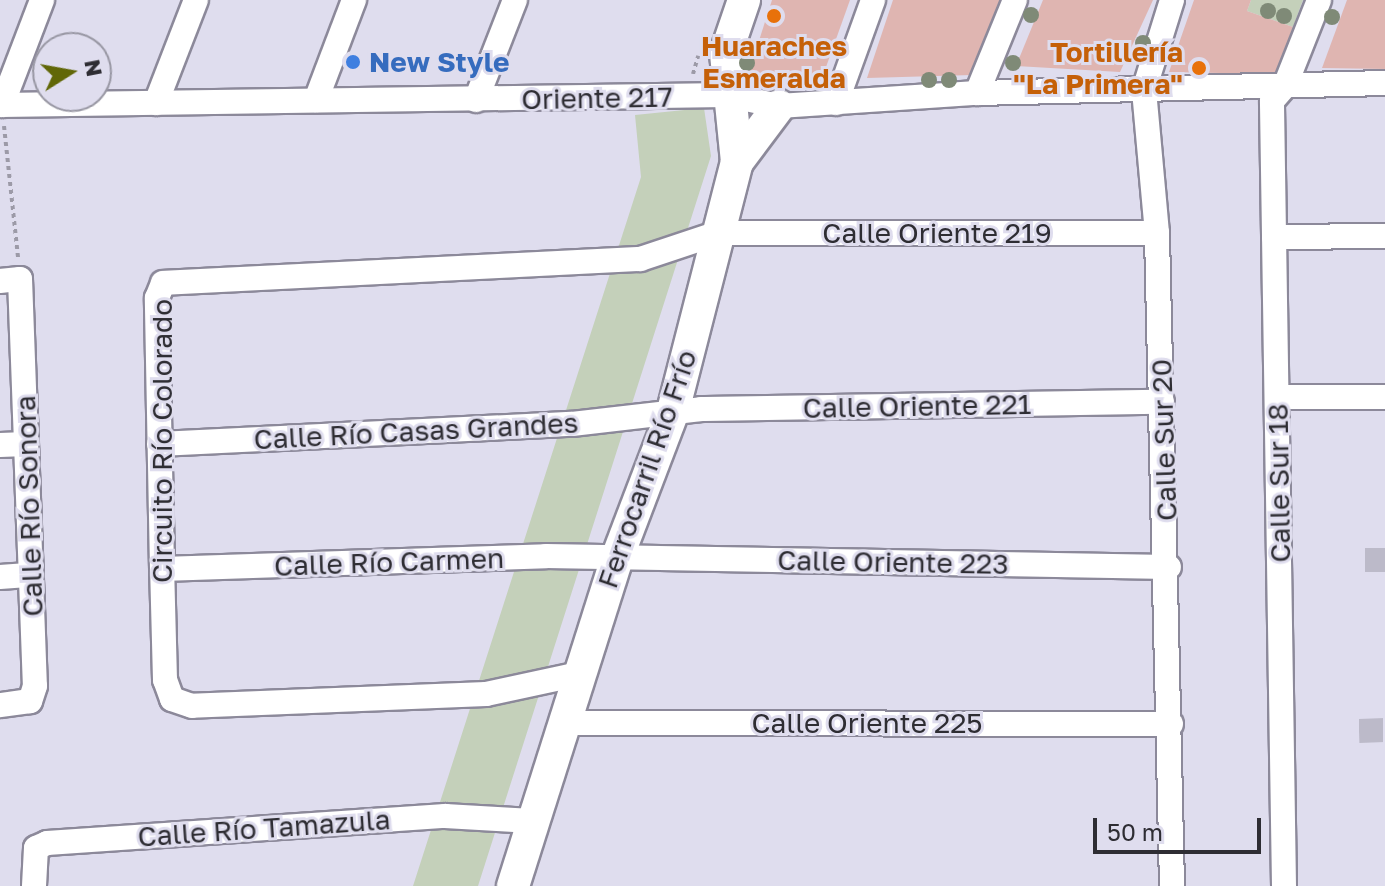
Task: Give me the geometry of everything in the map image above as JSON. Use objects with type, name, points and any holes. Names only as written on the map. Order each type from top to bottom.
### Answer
[{"type":"main road","name":"Ferrocarril Río Frío","points":[[513,886],[617,558],[673,411],[737,162],[727,95],[726,53],[744,0]]},
{"type":"main road","points":[[737,162],[779,106]]},
{"type":"street","points":[[1,105],[42,0]]},
{"type":"street","points":[[156,103],[196,0]]},
{"type":"street","points":[[316,100],[354,0]]},
{"type":"street","points":[[476,100],[515,0]]},
{"type":"street","points":[[836,103],[873,0]]},
{"type":"street","points":[[977,93],[1015,0]]},
{"type":"street","name":"Calle Sur 20","points":[[1172,0],[1144,90],[1157,233],[1169,567],[1172,886]]},
{"type":"street","name":"Calle Sur 18","points":[[1284,886],[1272,101],[1285,86],[1319,0]]},
{"type":"street","name":"Oriente 217","points":[[1,105],[727,95],[779,106],[977,93],[1385,83]]},
{"type":"street","name":"Calle Oriente 219","points":[[718,233],[1157,233]]},
{"type":"street","name":"Circuito Río Colorado","points":[[579,674],[486,694],[192,706],[172,699],[165,680],[157,298],[163,283],[178,277],[640,259],[718,233]]},
{"type":"street","points":[[1274,237],[1385,236]]},
{"type":"street","name":"Calle Río Sonora","points":[[0,705],[30,701],[35,686],[26,444],[10,280]]},
{"type":"street","points":[[1277,397],[1385,397]]},
{"type":"street","name":"Calle Oriente 221","points":[[673,411],[1162,402]]},
{"type":"street","name":"Calle Río Casas Grandes","points":[[159,444],[572,424],[673,411]]},
{"type":"street","points":[[0,445],[26,444]]},
{"type":"street","name":"Calle Oriente 223","points":[[617,558],[1169,567]]},
{"type":"street","name":"Calle Río Carmen","points":[[162,569],[617,558]]},
{"type":"street","points":[[0,577],[31,575]]},
{"type":"street","name":"Calle Oriente 225","points":[[563,723],[1171,724]]},
{"type":"street","name":"Calle Río Tamazula","points":[[34,886],[36,848],[47,843],[445,816],[532,821]]},
{"type":"path","points":[[1,105],[10,280]]},
{"type":"green space","points":[[1251,0],[1303,0],[1293,27],[1247,11]]},
{"type":"green space","points":[[704,108],[711,156],[478,886],[413,886],[641,177],[635,115]]},
{"type":"building","points":[[772,0],[850,0],[821,81],[748,75]]},
{"type":"building","points":[[893,0],[1003,0],[972,75],[867,78]]},
{"type":"building","points":[[1043,0],[1153,0],[1120,72],[1016,66]]},
{"type":"building","points":[[1194,0],[1251,0],[1247,11],[1293,27],[1276,74],[1169,72]]},
{"type":"building","points":[[1347,0],[1385,0],[1385,69],[1322,68]]},
{"type":"tunnel","points":[[1365,560],[1385,560]]},
{"type":"tunnel","points":[[1359,731],[1385,730]]},
{"type":"place","name":"Huaraches Esmeralda","points":[[774,16]]},
{"type":"place","name":"New Style","points":[[353,62]]},
{"type":"place","name":"Tortillería \"La Primera\"","points":[[1199,68]]}]
